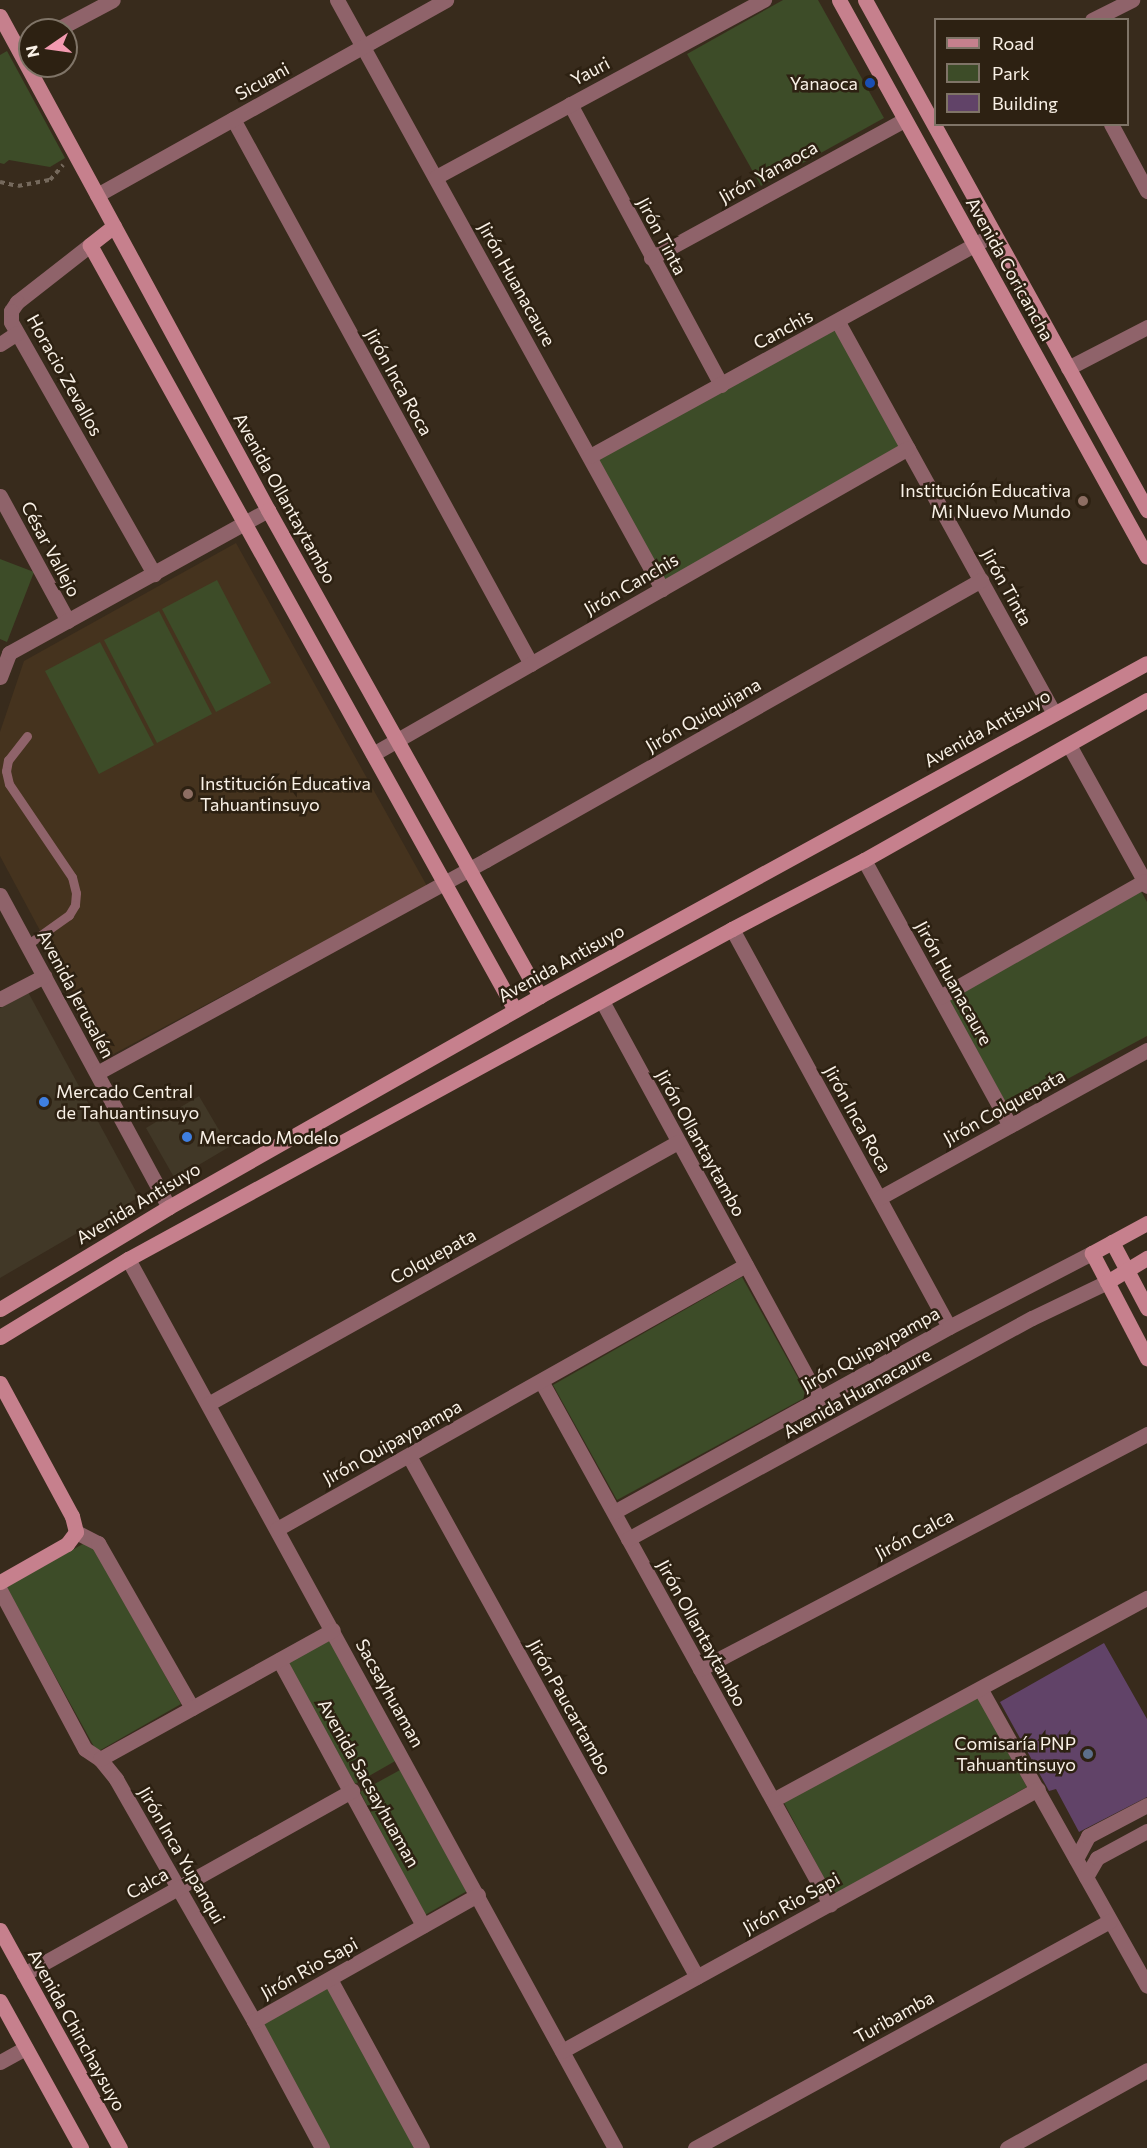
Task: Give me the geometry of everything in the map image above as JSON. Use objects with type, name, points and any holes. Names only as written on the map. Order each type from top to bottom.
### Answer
[{"type":"street","points":[[78,18],[113,0]]},
{"type":"street","name":"Jirón Huanacaure","points":[[337,0],[662,588]]},
{"type":"street","name":"Sicuani","points":[[97,195],[446,0]]},
{"type":"street","name":"Yauri","points":[[436,177],[764,0]]},
{"type":"street","name":"Avenida Coricancha","points":[[839,0],[1147,557]]},
{"type":"street","name":"Avenida Coricancha","points":[[865,0],[929,106]]},
{"type":"street","points":[[1096,18],[1132,0]]},
{"type":"street","name":"Avenida Ollantaytambo","points":[[0,16],[18,39]]},
{"type":"street","name":"Avenida Ollantaytambo","points":[[39,78],[76,157],[268,510],[471,869],[540,996]]},
{"type":"street","name":"Jirón Tinta","points":[[570,104],[721,385]]},
{"type":"street","name":"Jirón Inca Roca","points":[[233,120],[531,664]]},
{"type":"street","name":"Jirón Yanaoca","points":[[651,258],[904,120]]},
{"type":"street","name":"Avenida Coricancha","points":[[939,126],[993,234],[1145,502]]},
{"type":"street","points":[[1112,126],[1147,191]]},
{"type":"street","name":"Horacio Zevallos","points":[[114,226],[17,302],[11,311],[11,322],[154,574]]},
{"type":"street","name":"Canchis","points":[[590,456],[838,322],[993,234]]},
{"type":"street","points":[[90,245],[515,1010]]},
{"type":"street","name":"Jirón Tinta","points":[[838,322],[1054,713]]},
{"type":"street","points":[[1068,368],[1147,327]]},
{"type":"street","points":[[0,344],[17,333]]},
{"type":"street","name":"Jirón Canchis","points":[[373,754],[908,448]]},
{"type":"street","name":"César Vallejo","points":[[0,496],[68,621]]},
{"type":"street","points":[[0,677],[4,651],[68,621],[268,510]]},
{"type":"street","name":"Jirón Quiquijana","points":[[97,1073],[471,869],[981,580]]},
{"type":"street","name":"Avenida Antisuyo","points":[[0,1309],[169,1207],[515,1010],[1147,663]]},
{"type":"street","points":[[0,1337],[128,1259],[732,928],[864,860],[1147,700]]},
{"type":"street","points":[[940,997],[1146,884],[1069,745]]},
{"type":"street","name":"Jirón Huanacaure","points":[[864,860],[1010,1126]]},
{"type":"street","name":"Avenida Jerusalén","points":[[0,895],[169,1207]]},
{"type":"street","name":"Jirón Inca Roca","points":[[732,928],[949,1327]]},
{"type":"street","points":[[0,999],[44,976]]},
{"type":"street","name":"Jirón Ollantaytambo","points":[[602,1001],[819,1399]]},
{"type":"street","name":"Jirón Colquepata","points":[[879,1198],[1147,1050]]},
{"type":"street","name":"Colquepata","points":[[208,1404],[678,1142]]},
{"type":"street","name":"Jirón Quipaypampa","points":[[614,1512],[949,1327],[1147,1223]]},
{"type":"street","points":[[1112,1242],[1147,1308]]},
{"type":"street","points":[[1092,1253],[1147,1358]]},
{"type":"street","points":[[1126,1270],[1147,1258]]},
{"type":"street","name":"Sacsayhuaman","points":[[128,1259],[615,2148]]},
{"type":"street","name":"Jirón Quipaypampa","points":[[277,1529],[746,1265]]},
{"type":"street","name":"Avenida Huanacaure","points":[[628,1539],[1032,1318],[1107,1282],[1126,1270]]},
{"type":"street","name":"Jirón Ollantaytambo","points":[[541,1381],[830,1904]]},
{"type":"street","points":[[2,1393],[72,1516],[76,1532],[98,1543],[192,1708]]},
{"type":"street","name":"Jirón Calca","points":[[700,1669],[1147,1434]]},
{"type":"street","name":"Jirón Paucartambo","points":[[409,1456],[697,1977]]},
{"type":"street","points":[[0,1582],[67,1544],[76,1532]]},
{"type":"street","name":"Jirón Inca Yupanqui","points":[[0,1590],[85,1749],[100,1759],[116,1779],[179,1888],[322,2148]]},
{"type":"street","points":[[772,1800],[981,1690],[1147,1598]]},
{"type":"street","points":[[100,1759],[333,1630]]},
{"type":"street","name":"Avenida Sacsayhuaman","points":[[279,1660],[423,1925]]},
{"type":"street","points":[[981,1690],[1147,1986]]},
{"type":"street","name":"Jirón Rio Sapi","points":[[562,2050],[1038,1789]]},
{"type":"street","name":"Calca","points":[[24,1974],[352,1791]]},
{"type":"street","points":[[1077,1859],[1088,1836],[1147,1805]]},
{"type":"street","points":[[1086,1877],[1097,1858],[1147,1831]]},
{"type":"street","name":"Jirón Rio Sapi","points":[[254,2021],[478,1895]]},
{"type":"street","name":"Turibamba","points":[[696,2148],[1110,1921]]},
{"type":"street","name":"Avenida Chinchaysuyo","points":[[0,1930],[120,2148]]},
{"type":"street","points":[[330,1979],[422,2148]]},
{"type":"street","points":[[0,2001],[81,2148]]},
{"type":"street","points":[[0,2062],[25,2048]]},
{"type":"street","points":[[1007,2148],[1147,2070]]},
{"type":"lane","points":[[27,736],[8,760],[6,771],[9,784],[72,877],[76,893],[75,904],[69,915],[27,945]]},
{"type":"path","points":[[0,182],[18,186],[50,180],[58,168],[76,157]]},
{"type":"shaded area","name":"Institución Educativa Tahuantinsuyo","points":[[236,543],[427,886],[108,1057],[0,856],[0,732],[24,661]]},
{"type":"shaded area","name":"Mercado Central de Tahuantinsuyo","points":[[28,992],[139,1197],[0,1278],[0,1008]]},
{"type":"shaded area","name":"Mercado Modelo","points":[[199,1096],[229,1147],[175,1179],[146,1128]]},
{"type":"green space","points":[[783,0],[818,0],[884,118],[761,186],[687,54]]},
{"type":"green space","points":[[7,51],[18,71],[18,78],[22,78],[65,158],[50,167],[9,160],[4,164],[0,163],[0,55]]},
{"type":"green space","points":[[836,328],[901,446],[665,582],[597,458]]},
{"type":"green space","points":[[0,559],[34,572],[7,642],[0,639]]},
{"type":"green space","points":[[217,580],[271,683],[216,712],[162,609]]},
{"type":"green space","points":[[159,611],[212,714],[157,743],[104,640]]},
{"type":"green space","points":[[100,642],[154,745],[99,774],[45,671]]},
{"type":"green space","points":[[1141,891],[1147,902],[1147,1036],[1010,1110],[948,999]]},
{"type":"green space","points":[[742,1277],[808,1396],[617,1500],[553,1385]]},
{"type":"green space","points":[[90,1540],[181,1704],[97,1752],[6,1587]]},
{"type":"green space","points":[[330,1639],[397,1760],[355,1784],[286,1663]]},
{"type":"green space","points":[[978,1697],[1027,1787],[833,1895],[783,1801]]},
{"type":"green space","points":[[400,1770],[467,1891],[425,1915],[360,1792]]},
{"type":"green space","points":[[328,1986],[416,2148],[327,2148],[261,2023]]},
{"type":"building","name":"Comisaría PNP Tahuantinsuyo","points":[[1104,1643],[1147,1719],[1147,1797],[1079,1832],[1056,1789],[1049,1791],[1000,1702]]},
{"type":"place","name":"Yanaoca","points":[[870,83]]},
{"type":"place","name":"Institución Educativa Mi Nuevo Mundo","points":[[1083,501]]},
{"type":"place","name":"Institución Educativa Tahuantinsuyo","points":[[188,794]]},
{"type":"place","name":"Mercado Central de Tahuantinsuyo","points":[[44,1102]]},
{"type":"place","name":"Mercado Modelo","points":[[187,1137]]},
{"type":"place","name":"Comisaría PNP Tahuantinsuyo","points":[[1088,1754]]}]
